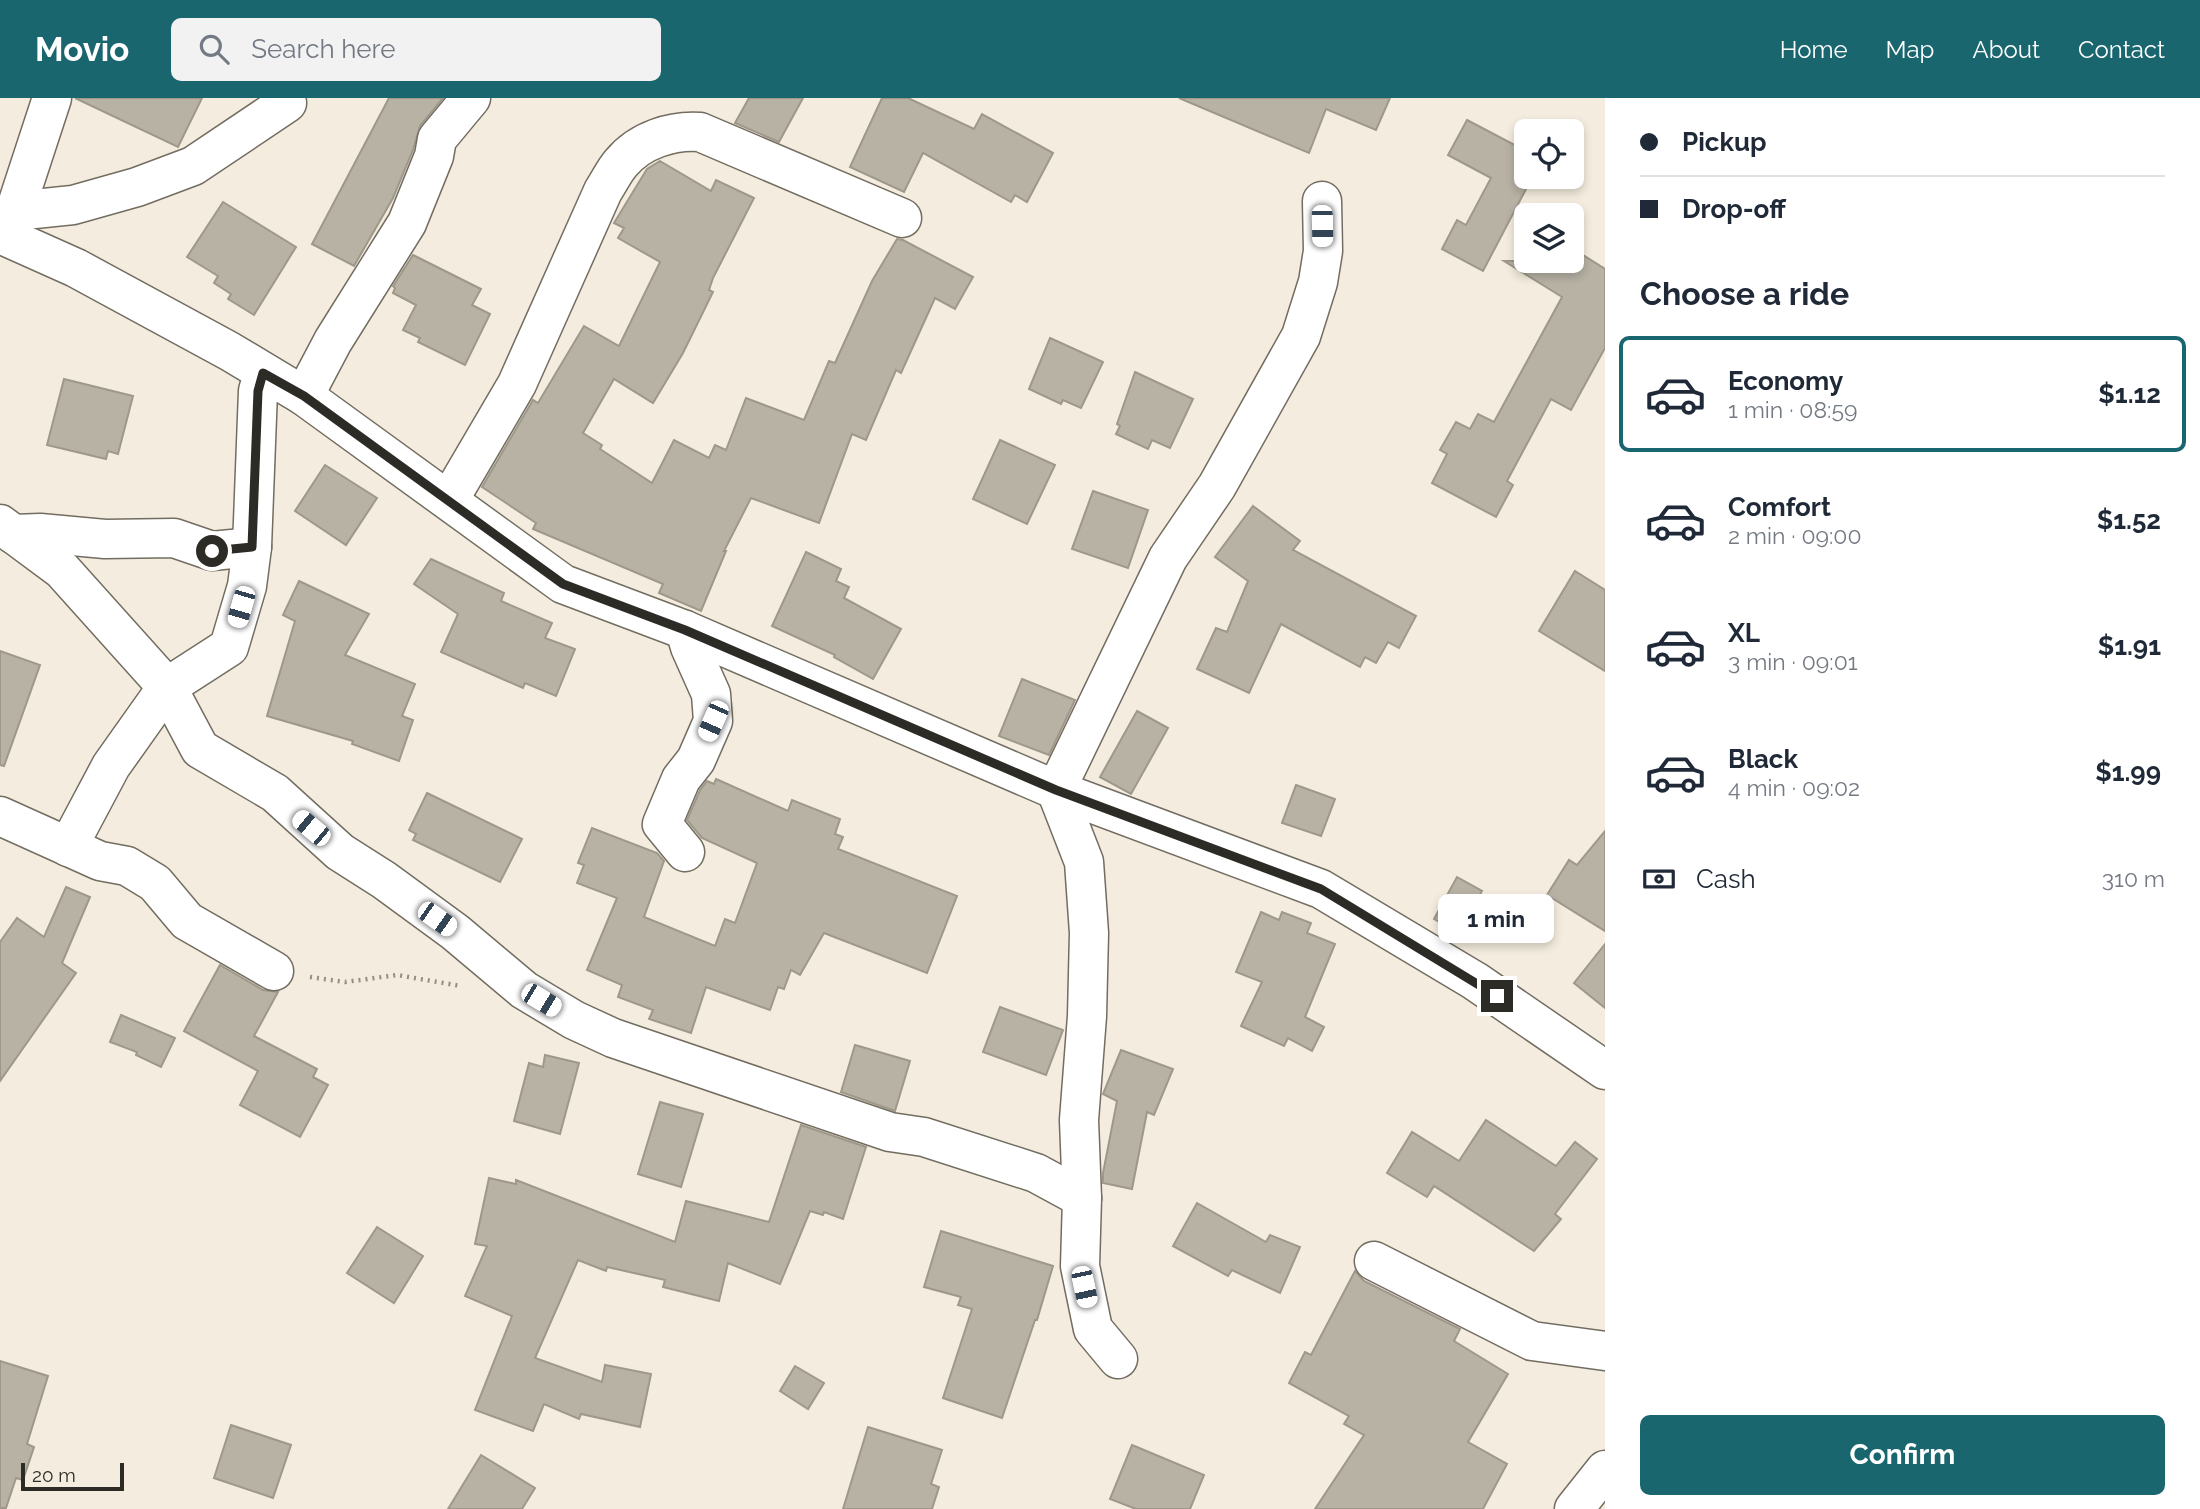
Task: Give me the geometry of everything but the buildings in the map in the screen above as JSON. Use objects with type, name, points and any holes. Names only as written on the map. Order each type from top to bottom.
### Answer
[{"type":"street","points":[[6,226],[51,98]]},
{"type":"street","points":[[304,396],[333,341],[407,223],[434,156],[437,139],[471,98]]},
{"type":"street","points":[[6,226],[137,187],[193,166],[287,103]]},
{"type":"street","points":[[449,500],[517,384],[603,191],[622,161],[649,141],[681,130],[700,132],[902,218]]},
{"type":"street","points":[[1118,1359],[1093,1329],[1080,1266],[1082,1198],[1079,1120],[1087,1016],[1089,933],[1084,862],[1056,790],[1168,558],[1217,486],[1301,336],[1318,282],[1323,251],[1322,201]]},
{"type":"street","points":[[6,226],[304,396],[563,584],[685,630],[1056,790],[1321,889],[1475,981],[1605,1070]]},
{"type":"street","points":[[68,847],[111,766],[167,687],[229,647],[247,586],[252,547],[258,391],[263,373]]},
{"type":"street","points":[[7,529],[62,570],[167,687],[201,749],[275,793],[340,852],[384,880],[455,932],[524,990],[574,1020],[613,1038],[890,1132],[924,1137],[1036,1173],[1082,1198]]},
{"type":"street","points":[[7,529],[105,539],[174,538],[212,551],[252,547]]},
{"type":"street","points":[[685,630],[711,695],[713,721],[696,760],[681,779],[662,824],[685,852]]},
{"type":"street","points":[[0,816],[100,862],[127,866],[155,883],[187,921],[274,971]]},
{"type":"street","points":[[1374,1262],[1532,1341],[1605,1351]]},
{"type":"street","points":[[1574,1509],[1605,1470]]},
{"type":"path","points":[[274,971],[345,982],[397,975],[467,986]]},
{"type":"route","points":[[212,551],[252,547],[258,391],[263,373],[304,396],[563,584],[685,630],[1056,790],[1178,838],[1321,889],[1497,996]]}]
